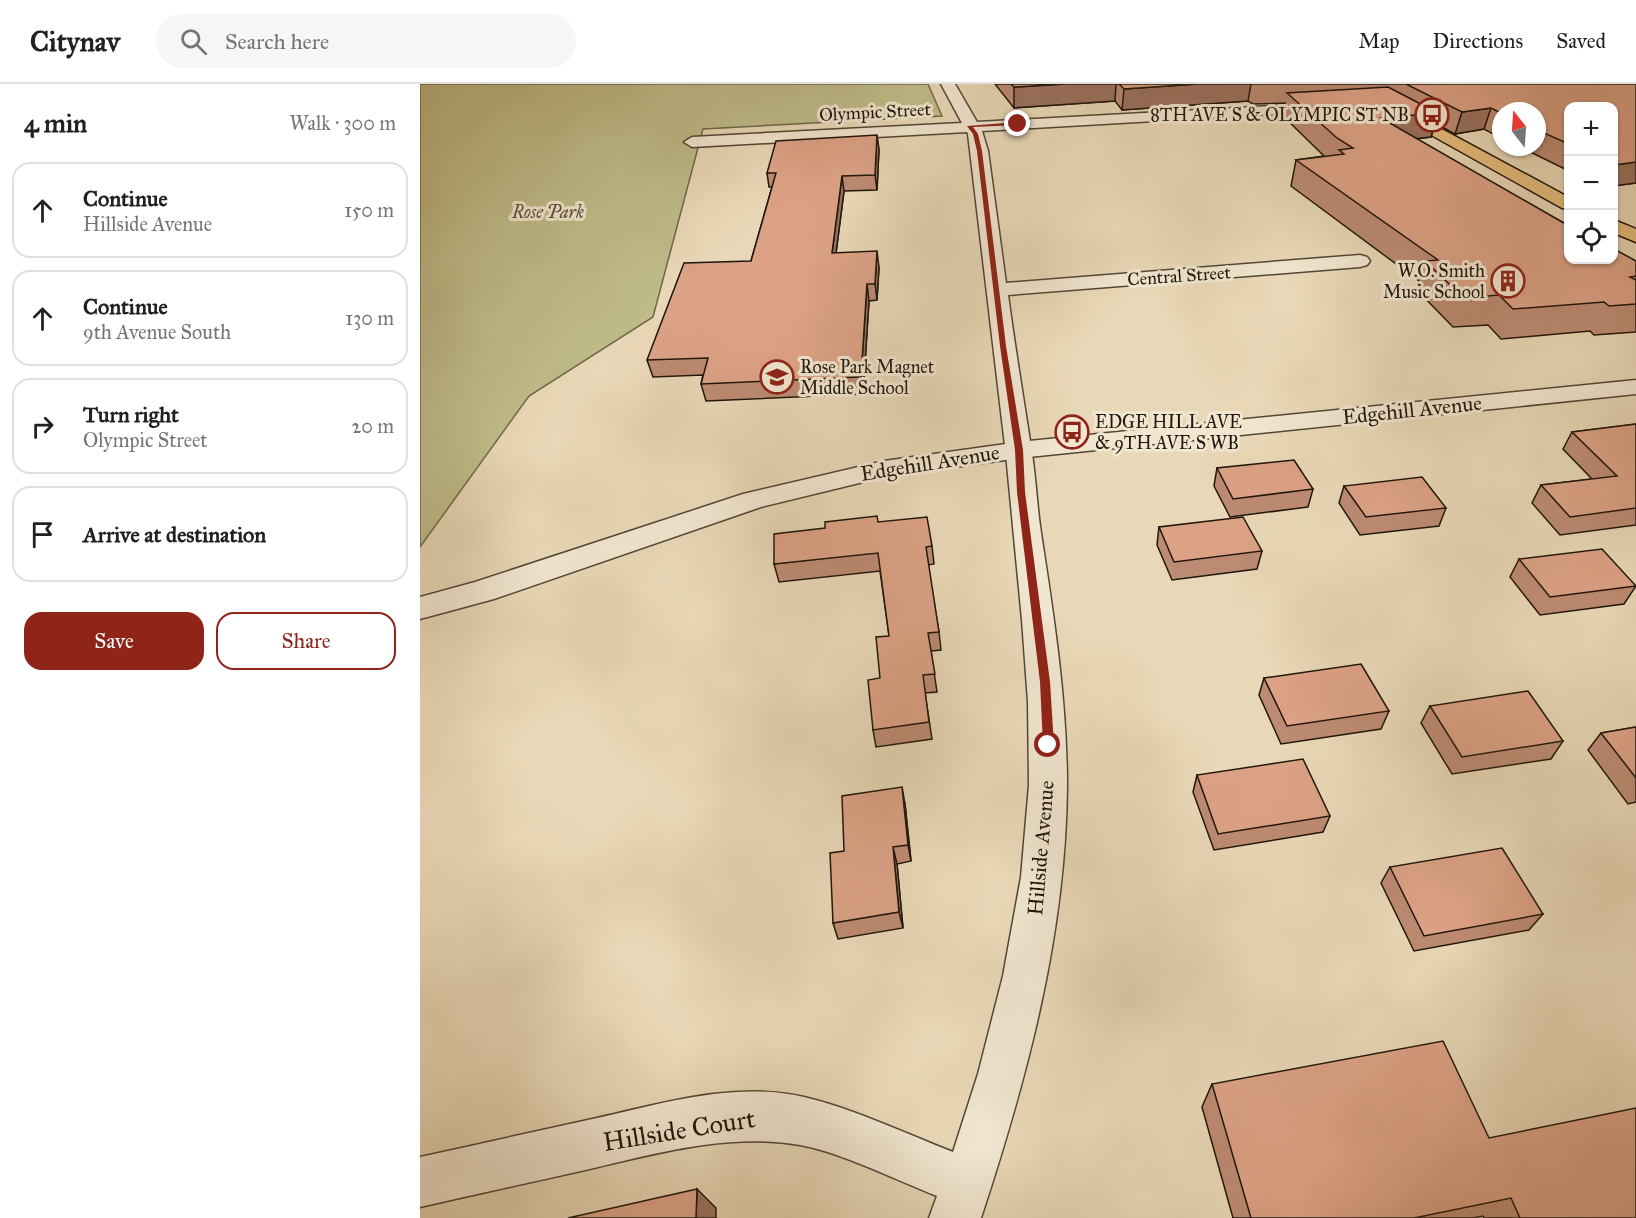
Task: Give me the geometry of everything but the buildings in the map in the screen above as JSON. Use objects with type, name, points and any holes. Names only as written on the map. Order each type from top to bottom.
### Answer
[{"type":"main road","points":[[1347,84],[1564,201]]},
{"type":"main road","points":[[1618,228],[1636,237]]},
{"type":"street","name":"Hillside Avenue","points":[[948,84],[969,126],[976,134],[980,151],[1019,450],[1021,492],[1045,682],[1048,745],[1046,828],[1036,909],[1017,1011],[998,1085],[961,1201]]},
{"type":"street","name":"Olympic Street","points":[[692,142],[1384,104]]},
{"type":"street","name":"Central Street","points":[[997,290],[1360,261]]},
{"type":"street","name":"Edgehill Avenue","points":[[420,608],[483,591],[753,500],[884,469],[1019,450],[1636,387]]},
{"type":"street","name":"Hillside Court","points":[[420,1182],[652,1130],[733,1116],[767,1116],[803,1121],[838,1132],[961,1201]]},
{"type":"green space","name":"Rose Park","points":[[420,84],[928,84],[942,116],[703,129],[653,317],[529,396],[420,547]]},
{"type":"place","name":"8TH AVE S & OLYMPIC ST NB","points":[[1432,115]]},
{"type":"place","name":"W.O. Smith Music School","points":[[1508,281]]},
{"type":"place","name":"Rose Park Magnet Middle School","points":[[777,377]]},
{"type":"place","name":"EDGE HILL AVE & 9TH AVE S WB","points":[[1072,432]]},
{"type":"route","points":[[1018,124],[969,126],[976,134],[980,151],[1003,346],[1019,450],[1021,492],[1045,682],[1048,745]]}]
